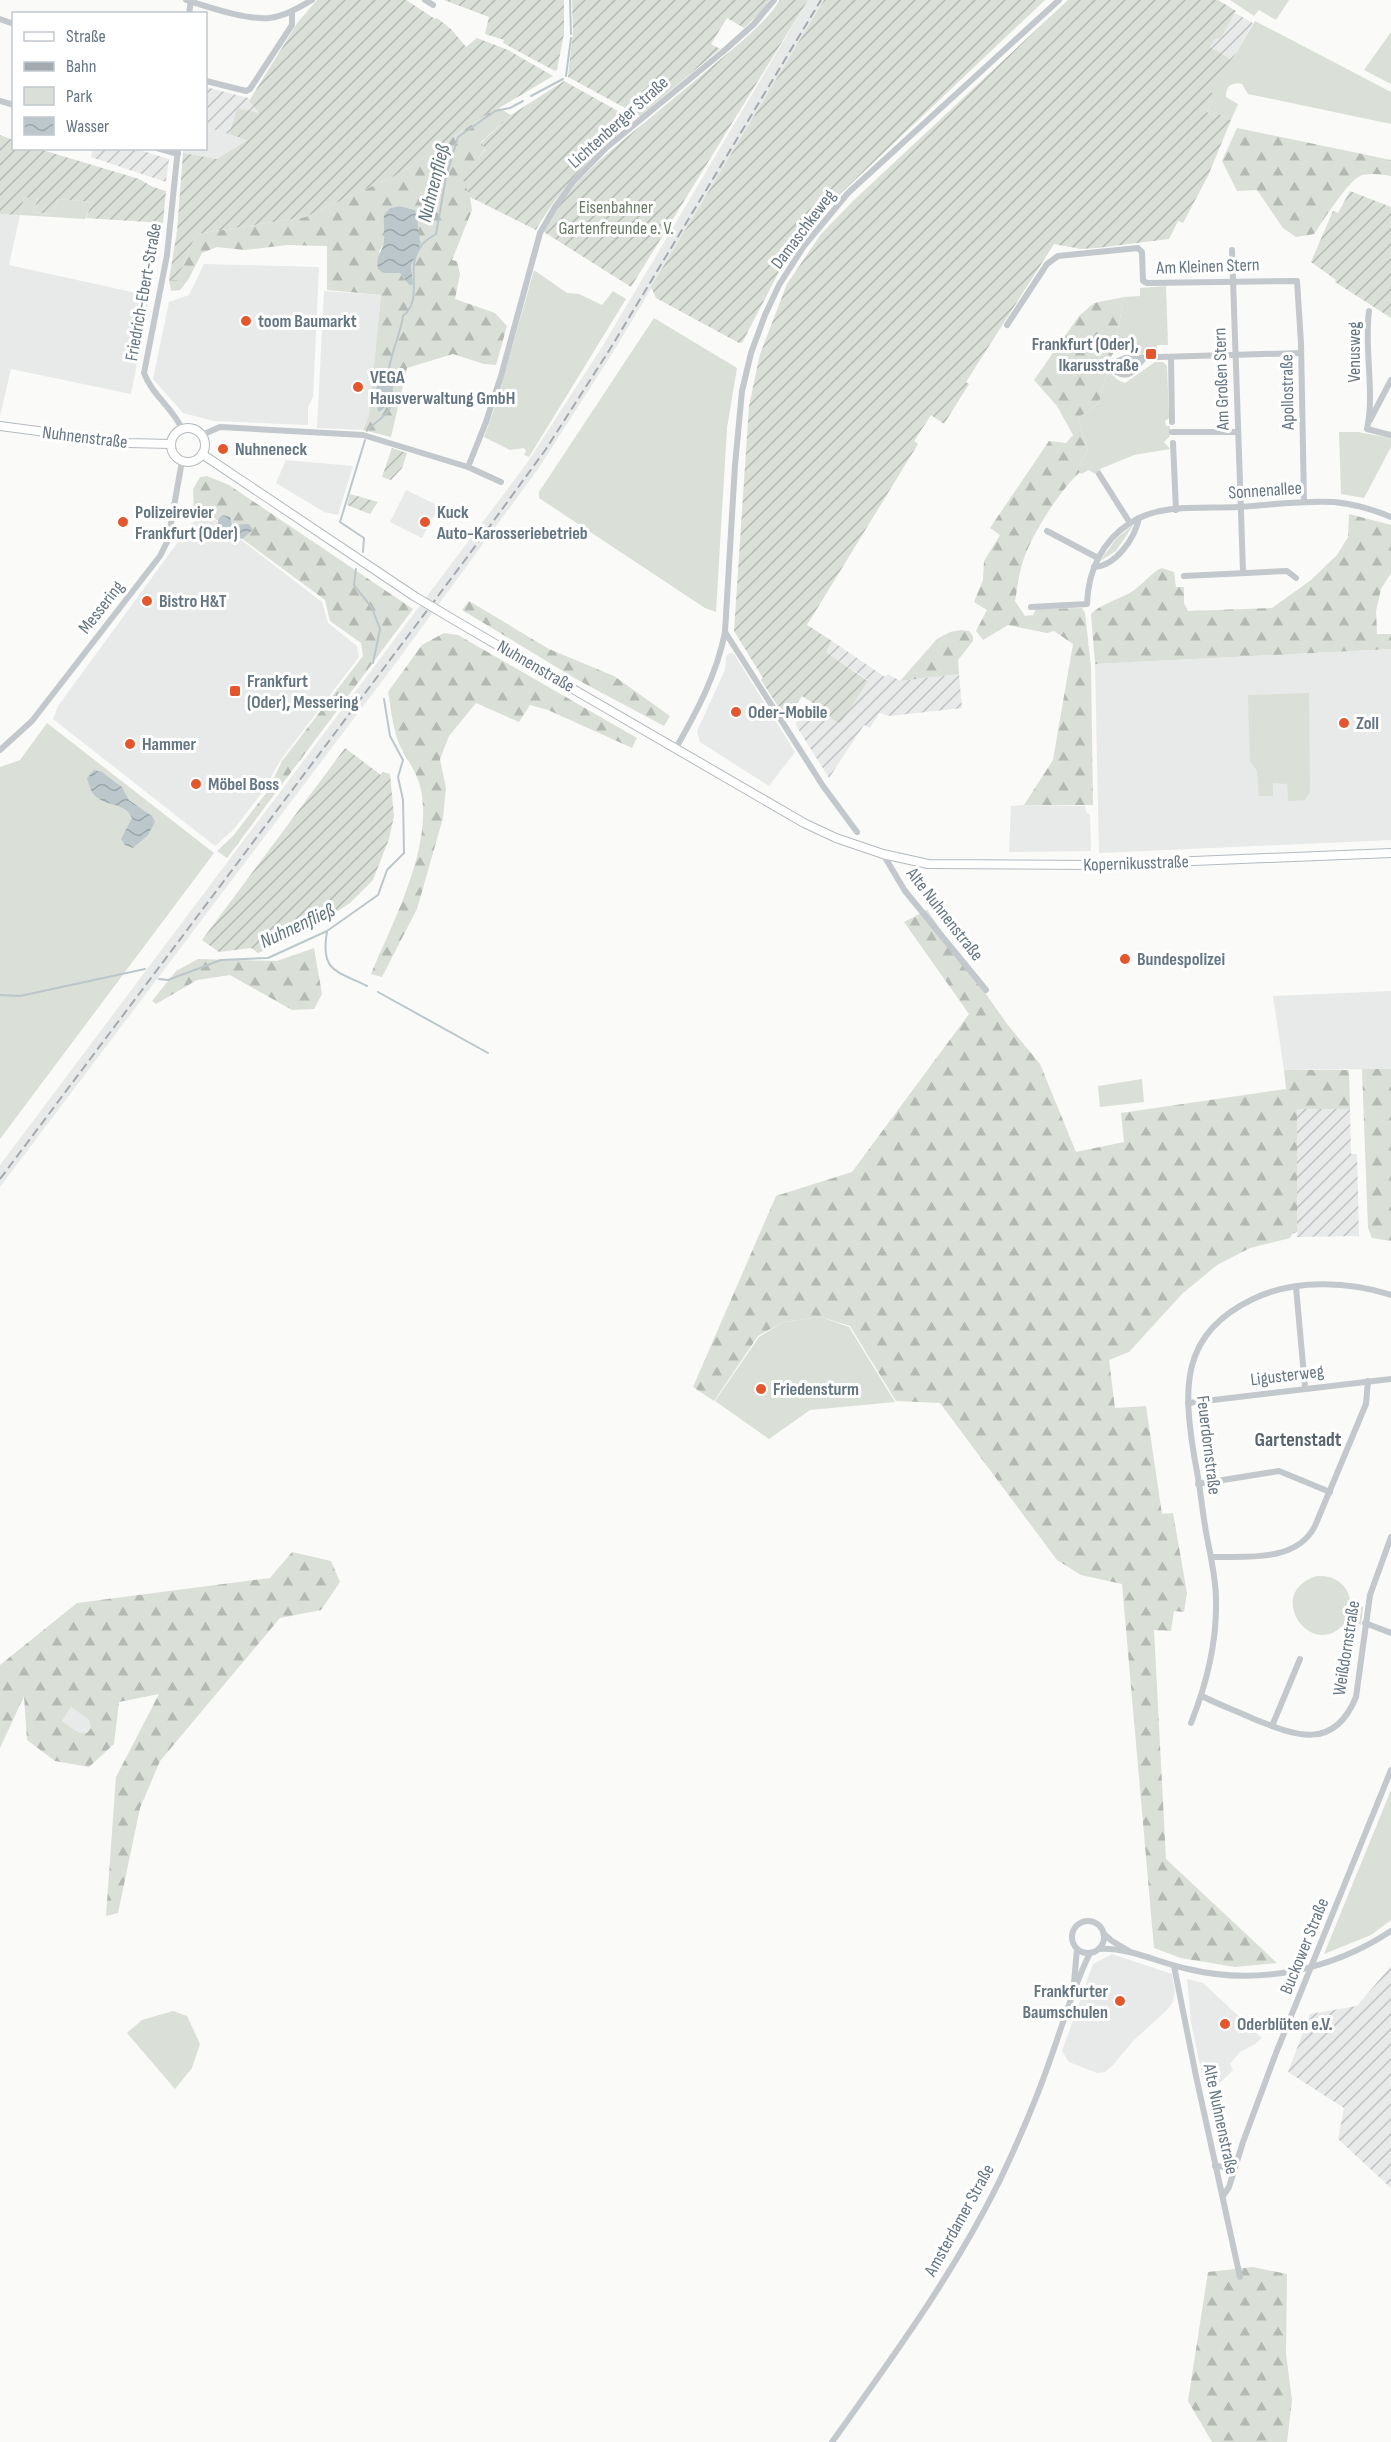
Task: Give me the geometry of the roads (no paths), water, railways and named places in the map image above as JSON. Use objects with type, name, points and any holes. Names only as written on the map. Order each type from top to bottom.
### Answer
[{"type":"main road","name":"Nuhnenstraße","points":[[0,426],[128,442],[171,444]]},
{"type":"main road","points":[[182,429],[193,429],[202,435],[204,447],[202,454],[195,460],[182,461],[174,454],[171,444],[174,435],[182,429]]},
{"type":"main road","name":"Nuhnenstraße","points":[[202,454],[414,596],[461,624],[804,823],[836,838],[882,854]]},
{"type":"main road","name":"Kopernikusstraße","points":[[882,854],[928,864],[1096,865],[1391,853]]},
{"type":"street","points":[[189,0],[248,16],[268,18],[292,11],[312,0]]},
{"type":"street","points":[[425,0],[433,4]]},
{"type":"street","name":"Lichtenberger Straße","points":[[468,466],[501,376],[540,233],[555,207],[573,182],[606,148],[725,50],[754,24],[774,0]]},
{"type":"street","name":"Damaschkeweg","points":[[676,748],[707,688],[722,649],[742,391],[751,353],[779,285],[804,246],[848,193],[1059,0]]},
{"type":"street","points":[[207,81],[246,91],[250,89],[292,24],[292,11]]},
{"type":"street","name":"Friedrich-Ebert-Straße","points":[[178,151],[167,255],[144,373],[148,384],[177,419],[182,429]]},
{"type":"street","name":"Am Kleinen Stern","points":[[1007,325],[1047,264],[1063,255],[1138,248],[1142,252],[1142,278],[1147,283],[1233,280],[1297,281]]},
{"type":"street","name":"Am Großen Stern","points":[[1232,250],[1243,571]]},
{"type":"street","name":"Apollostraße","points":[[1297,281],[1304,502]]},
{"type":"street","name":"Venusweg","points":[[1368,423],[1367,327],[1369,311]]},
{"type":"street","points":[[1144,358],[1130,374],[1123,376],[1116,372],[1115,365],[1125,358],[1301,353]]},
{"type":"street","points":[[1171,357],[1172,422]]},
{"type":"street","name":"Venusweg","points":[[1368,423],[1391,380]]},
{"type":"street","name":"Venusweg","points":[[1369,393],[1382,396]]},
{"type":"street","points":[[1368,423],[1367,429],[1391,435]]},
{"type":"street","points":[[202,435],[220,427],[363,435],[468,466],[501,482]]},
{"type":"street","points":[[1172,432],[1238,432]]},
{"type":"street","points":[[1173,443],[1176,510]]},
{"type":"street","name":"Messering","points":[[0,750],[32,721],[160,556],[168,540],[182,461]]},
{"type":"street","points":[[1099,474],[1130,523]]},
{"type":"street","name":"Sonnenallee","points":[[1031,607],[1087,604],[1098,558],[1109,541],[1139,518],[1176,510],[1304,502],[1352,504],[1370,508],[1391,517]]},
{"type":"street","points":[[1094,567],[1105,563],[1124,549],[1136,530],[1139,518]]},
{"type":"street","points":[[1047,531],[1098,558]]},
{"type":"street","points":[[1184,576],[1243,571],[1287,571],[1296,578]]},
{"type":"street","points":[[725,632],[823,786],[857,832]]},
{"type":"street","name":"Alte Nuhnenstraße","points":[[882,854],[905,891],[986,990]]},
{"type":"street","name":"Feuerdornstraße","points":[[1191,1723],[1203,1696],[1210,1670],[1216,1601],[1188,1402],[1188,1379],[1195,1357],[1213,1327],[1233,1309],[1258,1296],[1296,1287],[1348,1286],[1391,1295]]},
{"type":"street","points":[[1296,1287],[1305,1387]]},
{"type":"street","name":"Ligusterweg","points":[[1188,1402],[1391,1379]]},
{"type":"street","points":[[1211,1557],[1267,1555],[1283,1552],[1300,1545],[1311,1533],[1366,1404],[1368,1381]]},
{"type":"street","points":[[1198,1484],[1279,1471],[1330,1492]]},
{"type":"street","name":"Weißdornstraße","points":[[1203,1696],[1292,1734],[1316,1735],[1329,1730],[1345,1717],[1356,1697],[1370,1595],[1391,1537]]},
{"type":"street","points":[[1365,1623],[1391,1633]]},
{"type":"street","points":[[1272,1726],[1300,1659]]},
{"type":"street","name":"Buckower Straße","points":[[1223,2196],[1229,2187],[1276,2054],[1391,1770]]},
{"type":"street","points":[[1135,1954],[1112,1941],[1095,1922],[1080,1923],[1075,1927],[1072,1936],[1077,1949],[1090,1953],[1110,1948],[1174,1966],[1234,1976],[1271,1974],[1312,1967],[1369,1946],[1391,1931]]},
{"type":"street","points":[[1099,1949],[1104,1934]]},
{"type":"street","name":"Amsterdamer Straße","points":[[1073,1992],[1077,1949]]},
{"type":"street","name":"Amsterdamer Straße","points":[[832,2442],[920,2320],[999,2182],[1037,2096],[1073,1992],[1090,1953]]},
{"type":"street","name":"Alte Nuhnenstraße","points":[[1174,1966],[1240,2277]]},
{"type":"street","points":[[1215,2166],[1235,2168]]},
{"type":"water","points":[[400,206],[415,210],[421,243],[411,266],[413,284],[410,286],[400,273],[384,273],[378,269],[378,260],[384,244],[384,215],[390,208]]},
{"type":"water","points":[[386,381],[393,384],[392,392],[387,404],[378,412],[375,391],[378,384]]},
{"type":"water","points":[[223,515],[230,517],[232,525],[249,524],[253,530],[242,539],[235,536],[230,528],[223,530],[217,526],[219,518]]},
{"type":"water","points":[[94,770],[102,772],[122,787],[129,800],[152,816],[155,822],[148,835],[133,848],[125,845],[121,839],[132,818],[124,809],[101,800],[92,792],[87,778]]},
{"type":"waterway","name":"Nuhnenfließ","points":[[570,0],[571,34]]},
{"type":"waterway","name":"Nuhnenfließ","points":[[566,76],[571,38]]},
{"type":"waterway","name":"Nuhnenfließ","points":[[531,96],[563,79]]},
{"type":"waterway","name":"Nuhnenfließ","points":[[367,431],[385,415],[392,403],[390,366],[403,316],[413,300],[416,254],[424,242],[436,234],[446,177],[458,137],[495,111],[510,108],[523,101]]},
{"type":"waterway","name":"Nuhnenfließ","points":[[363,552],[364,538],[340,522],[365,440]]},
{"type":"waterway","name":"Nuhnenfließ","points":[[356,569],[354,585],[372,608],[380,629],[373,663]]},
{"type":"waterway","name":"Nuhnenfließ","points":[[159,979],[168,980],[221,960],[268,958],[327,931],[378,895],[387,870],[404,853],[403,800],[398,777],[403,760],[390,736],[384,699]]},
{"type":"waterway","points":[[327,932],[325,945],[329,963],[339,973],[367,986]]},
{"type":"waterway","name":"Nuhnenfließ","points":[[0,995],[20,996],[145,969]]},
{"type":"waterway","points":[[378,992],[488,1053]]},
{"type":"railway","points":[[0,1179],[546,449],[610,349],[821,0]]},
{"type":"place","name":"toom Baumarkt","points":[[246,321]]},
{"type":"place","name":"Frankfurt (Oder), Ikarusstraße","points":[[1151,354]]},
{"type":"place","name":"VEGA Hausverwaltung GmbH","points":[[358,387]]},
{"type":"place","name":"Nuhneneck","points":[[223,449]]},
{"type":"place","name":"Polizeirevier Frankfurt (Oder)","points":[[123,522]]},
{"type":"place","name":"Kuck Auto-Karosseriebetrieb","points":[[425,522]]},
{"type":"place","name":"Bistro H&T","points":[[147,601]]},
{"type":"place","name":"Frankfurt (Oder), Messering","points":[[235,691]]},
{"type":"place","name":"Oder-Mobile","points":[[736,712]]},
{"type":"place","name":"Zoll","points":[[1344,723]]},
{"type":"place","name":"Hammer","points":[[130,744]]},
{"type":"place","name":"Möbel Boss","points":[[196,784]]},
{"type":"place","name":"Bundespolizei","points":[[1125,959]]},
{"type":"place","name":"Friedensturm","points":[[761,1389]]},
{"type":"place","name":"Frankfurter Baumschulen","points":[[1120,2001]]},
{"type":"place","name":"Oderblüten e.V.","points":[[1225,2024]]},
{"type":"district","name":"Gartenstadt","points":[[1298,1439]]},
{"type":"park label","name":"Eisenbahner Gartenfreunde e. V.","points":[[616,217]]}]
